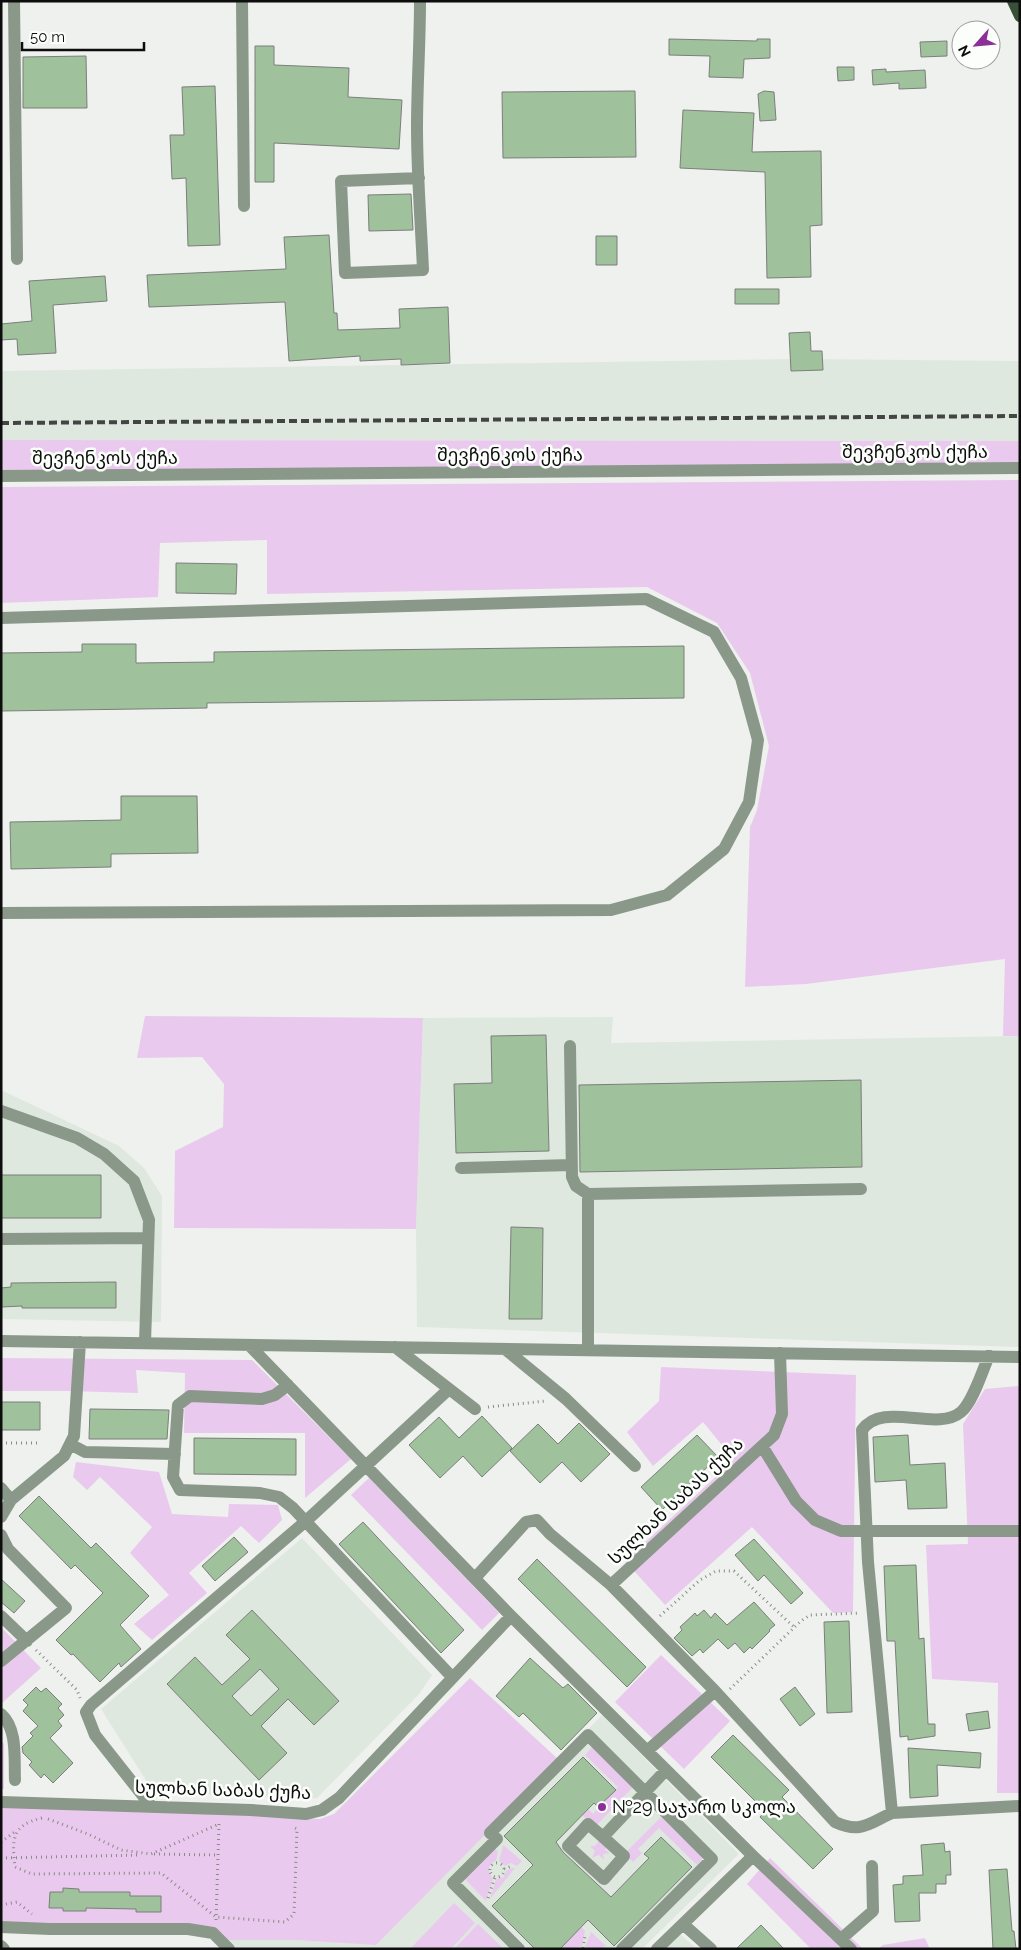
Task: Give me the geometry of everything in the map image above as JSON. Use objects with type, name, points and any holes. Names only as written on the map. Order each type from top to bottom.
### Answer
[{"type":"main road","points":[[1013,1],[1020,16]]},
{"type":"street","points":[[14,1],[17,260]]},
{"type":"street","points":[[242,1],[244,206]]},
{"type":"street","points":[[419,178],[341,181],[345,273],[423,270],[417,128],[420,1]]},
{"type":"street","name":"შევჩენკოს ქუჩა","points":[[1,476],[1020,468]]},
{"type":"street","points":[[1,618],[646,599],[714,632],[741,678],[758,740],[749,802],[724,849],[667,895],[611,910],[1,913]]},
{"type":"street","points":[[570,1046],[572,1177],[576,1186],[588,1194],[861,1189]]},
{"type":"street","points":[[1,1111],[77,1138],[104,1154],[134,1181],[149,1220],[145,1343]]},
{"type":"street","points":[[461,1168],[571,1165]]},
{"type":"street","points":[[588,1194],[588,1350]]},
{"type":"street","points":[[1,1238],[148,1238]]},
{"type":"street","points":[[1,1341],[1020,1357]]},
{"type":"street","points":[[1,1517],[11,1500],[64,1456],[74,1436],[80,1342]]},
{"type":"street","points":[[249,1345],[511,1616],[753,1856],[851,1949]]},
{"type":"street","points":[[395,1347],[475,1409]]},
{"type":"street","points":[[505,1349],[566,1399],[635,1466]]},
{"type":"street","name":"სულხან საბას ქუჩა","points":[[475,1578],[526,1522],[538,1520],[550,1534],[611,1585],[774,1435],[782,1414],[780,1353]]},
{"type":"street","points":[[892,1813],[866,1530],[862,1430],[865,1426],[882,1417],[943,1418],[956,1415],[966,1406],[989,1356]]},
{"type":"street","points":[[288,1385],[275,1395],[262,1399],[190,1396],[178,1405],[173,1477],[180,1490],[260,1494],[278,1497],[306,1521],[452,1678]]},
{"type":"street","points":[[151,1806],[95,1735],[86,1712],[97,1698],[306,1521],[450,1389]]},
{"type":"street","points":[[70,1444],[85,1452],[175,1454]]},
{"type":"street","points":[[762,1446],[796,1500],[815,1520],[841,1531],[1020,1531]]},
{"type":"street","points":[[1,1488],[11,1500]]},
{"type":"street","points":[[1,1535],[8,1548],[66,1608],[1,1661]]},
{"type":"street","points":[[611,1585],[718,1695],[835,1822],[850,1828],[859,1828],[870,1825],[892,1813],[1020,1806]]},
{"type":"street","points":[[1,1616],[27,1640]]},
{"type":"street","name":"სულხან საბას ქუჩა","points":[[1,1802],[151,1806],[306,1814],[322,1810],[338,1798],[511,1616]]},
{"type":"street","points":[[647,1751],[718,1695]]},
{"type":"street","points":[[1,1714],[7,1720],[13,1734],[16,1780]]},
{"type":"street","points":[[519,1949],[453,1883],[497,1839],[490,1833],[588,1735],[712,1859],[622,1949]]},
{"type":"street","points":[[603,1838],[666,1770]]},
{"type":"street","points":[[657,1949],[753,1856]]},
{"type":"street","points":[[841,1939],[873,1911],[872,1866]]},
{"type":"street","points":[[682,1924],[711,1949]]},
{"type":"street","points":[[1,1927],[188,1929],[213,1933],[229,1949]]},
{"type":"street","points":[[1,1946],[4,1949]]},
{"type":"path","points":[[475,1409],[566,1399]]},
{"type":"path","points":[[1,1444],[39,1442]]},
{"type":"path","points":[[650,1625],[700,1580],[716,1571],[734,1571],[794,1627]]},
{"type":"path","points":[[718,1695],[810,1615],[873,1613]]},
{"type":"path","points":[[27,1640],[77,1690],[86,1712]]},
{"type":"path","points":[[1,1842],[32,1820],[45,1818],[88,1834],[121,1850],[151,1854],[219,1824],[228,1822]]},
{"type":"path","points":[[213,1933],[216,1917],[219,1824]]},
{"type":"path","points":[[17,1830],[12,1844],[16,1867],[32,1874],[161,1873],[216,1917],[285,1922],[294,1914],[297,1829],[291,1825]]},
{"type":"path","points":[[1,1858],[151,1854],[218,1855]]},
{"type":"path","points":[[495,1877],[490,1872],[491,1865],[498,1863],[504,1869]]},
{"type":"path","points":[[504,1869],[512,1866]]},
{"type":"path","points":[[495,1877],[502,1876],[504,1869]]},
{"type":"path","points":[[488,1901],[495,1877]]},
{"type":"path","points":[[579,1949],[584,1948],[585,1936]]},
{"type":"shaded area","points":[[802,359],[1020,361],[1020,441],[1,440],[1,371]]},
{"type":"shaded area","points":[[1,440],[1020,441],[1020,468],[1,476]]},
{"type":"shaded area","points":[[1020,480],[1020,1036],[1003,1036],[1005,959],[806,984],[745,987],[750,827],[757,810],[769,746],[750,673],[717,623],[647,587],[267,594],[267,540],[160,543],[158,597],[1,603],[1,487]]},
{"type":"shaded area","points":[[145,1016],[423,1018],[416,1229],[174,1228],[175,1151],[223,1127],[224,1084],[202,1057],[137,1058]]},
{"type":"shaded area","points":[[613,1017],[611,1043],[1020,1036],[1020,1347],[417,1327],[416,1229],[423,1018]]},
{"type":"shaded area","points":[[1,1090],[119,1146],[144,1168],[162,1196],[161,1322],[1,1319]]},
{"type":"shaded area","points":[[1,1358],[252,1360],[351,1459],[305,1498],[305,1433],[184,1433],[185,1373],[136,1370],[138,1393],[1,1391]]},
{"type":"shaded area","points":[[661,1367],[856,1375],[853,1612],[833,1613],[752,1527],[665,1605],[625,1561],[734,1460],[703,1422],[653,1466],[627,1432],[659,1401]]},
{"type":"shaded area","points":[[1018,1386],[1020,1389],[1020,1793],[997,1793],[998,1683],[932,1679],[926,1545],[968,1544],[963,1424],[985,1389]]},
{"type":"shaded area","points":[[76,1462],[159,1472],[172,1514],[228,1517],[229,1504],[278,1505],[282,1520],[259,1543],[241,1526],[189,1573],[207,1593],[152,1640],[134,1624],[169,1595],[130,1553],[152,1527],[100,1477],[87,1490],[73,1477]]},
{"type":"shaded area","points":[[369,1478],[499,1613],[482,1630],[351,1495]]},
{"type":"shaded area","points":[[302,1538],[432,1675],[419,1694],[317,1798],[183,1793],[149,1785],[101,1709]]},
{"type":"shaded area","points":[[1,1627],[41,1668],[1,1704]]},
{"type":"shaded area","points":[[661,1655],[730,1721],[684,1769],[615,1702]]},
{"type":"shaded area","points":[[470,1678],[559,1760],[376,1945],[296,1940],[214,1940],[203,1930],[1,1926],[1,1806],[145,1809],[320,1819],[334,1814]]},
{"type":"shaded area","name":"№29 საჯარო სკოლა","points":[[602,1715],[739,1854],[642,1949],[237,1949],[229,1940],[296,1940],[376,1944]]},
{"type":"shaded area","points":[[1,1740],[4,1744],[4,1789],[1,1789]]},
{"type":"shaded area","points":[[592,1747],[634,1786],[595,1827],[581,1814],[587,1808],[593,1814],[618,1787],[585,1755]]},
{"type":"shaded area","points":[[661,1817],[703,1858],[697,1865],[659,1828],[638,1849],[642,1853],[633,1862],[624,1854]]},
{"type":"shaded area","points":[[599,1840],[602,1845],[608,1844],[605,1850],[610,1853],[603,1854],[604,1860],[599,1855],[592,1858],[595,1851],[590,1846],[595,1846]]},
{"type":"shaded area","points":[[503,1845],[522,1861],[517,1866],[511,1863],[505,1866],[499,1861]]},
{"type":"shaded area","points":[[492,1847],[498,1851],[496,1861],[489,1867],[493,1879],[486,1901],[462,1876]]},
{"type":"shaded area","points":[[770,1858],[863,1949],[811,1949],[747,1884]]},
{"type":"shaded area","points":[[515,1868],[490,1899],[496,1879],[504,1877],[506,1871]]},
{"type":"shaded area","points":[[454,1903],[475,1923],[451,1949],[410,1949]]},
{"type":"shaded area","points":[[478,1924],[504,1949],[454,1949]]},
{"type":"shaded area","points":[[579,1924],[585,1931],[582,1946],[576,1949],[554,1949]]},
{"type":"shaded area","points":[[591,1932],[606,1946],[596,1949],[585,1947]]},
{"type":"shaded area","points":[[680,1934],[697,1949],[666,1949]]},
{"type":"shaded area","points":[[925,1938],[930,1949],[878,1949],[883,1945]]},
{"type":"building","points":[[669,39],[757,41],[757,39],[770,39],[770,58],[744,59],[743,78],[709,77],[710,56],[669,55]]},
{"type":"building","points":[[947,41],[947,56],[921,57],[920,42]]},
{"type":"building","points":[[255,46],[274,46],[274,65],[349,68],[348,97],[402,100],[399,149],[274,143],[274,182],[255,182]]},
{"type":"building","points":[[86,56],[87,108],[23,108],[23,57]]},
{"type":"building","points":[[837,67],[854,67],[854,80],[838,81]]},
{"type":"building","points":[[886,69],[886,72],[925,70],[926,88],[899,89],[899,83],[873,85],[872,70]]},
{"type":"building","points":[[215,86],[220,245],[188,246],[186,178],[172,179],[170,135],[184,135],[182,87]]},
{"type":"building","points":[[635,91],[636,157],[503,158],[502,92]]},
{"type":"building","points":[[764,91],[774,92],[776,120],[760,121],[758,94]]},
{"type":"building","points":[[683,110],[754,113],[752,152],[821,151],[822,225],[810,226],[811,277],[767,278],[765,172],[680,168]]},
{"type":"building","points":[[411,194],[413,230],[369,231],[368,195]]},
{"type":"building","points":[[329,235],[334,313],[337,313],[338,330],[400,328],[399,309],[448,307],[450,363],[401,365],[401,359],[360,361],[360,356],[289,361],[285,302],[149,307],[147,275],[286,269],[284,237]]},
{"type":"building","points":[[596,236],[617,236],[617,265],[596,265]]},
{"type":"building","points":[[105,276],[107,301],[53,305],[56,353],[18,355],[17,339],[1,340],[1,324],[32,321],[29,281]]},
{"type":"building","points":[[735,289],[779,289],[779,304],[735,304]]},
{"type":"building","points":[[810,332],[811,351],[822,351],[823,370],[791,371],[789,333]]},
{"type":"building","points":[[176,563],[237,564],[236,594],[176,593]]},
{"type":"building","points":[[82,644],[136,644],[136,663],[214,662],[214,652],[684,646],[684,698],[207,703],[207,708],[1,711],[1,653],[82,652]]},
{"type":"building","points":[[121,796],[197,796],[198,853],[111,854],[111,867],[11,869],[10,822],[121,820]]},
{"type":"building","points":[[546,1035],[549,1151],[456,1153],[454,1084],[492,1083],[491,1036]]},
{"type":"building","points":[[861,1080],[862,1167],[580,1172],[579,1085]]},
{"type":"building","points":[[1,1175],[101,1175],[101,1218],[1,1218]]},
{"type":"building","points":[[511,1227],[543,1228],[542,1319],[509,1319]]},
{"type":"building","points":[[116,1282],[116,1308],[1,1307],[1,1288],[11,1287],[11,1283]]},
{"type":"building","points":[[1,1402],[40,1402],[40,1430],[1,1430]]},
{"type":"building","points":[[90,1409],[169,1410],[167,1439],[89,1439]]},
{"type":"building","points":[[482,1416],[512,1448],[482,1477],[463,1456],[440,1478],[409,1445],[439,1417],[459,1438]]},
{"type":"building","points":[[579,1423],[610,1454],[581,1482],[562,1462],[540,1483],[510,1451],[538,1424],[558,1444]]},
{"type":"building","points":[[697,1435],[718,1457],[662,1510],[641,1487]]},
{"type":"building","points":[[908,1435],[910,1465],[945,1463],[947,1508],[908,1509],[906,1480],[875,1482],[873,1437]]},
{"type":"building","points":[[194,1438],[296,1439],[296,1475],[194,1474]]},
{"type":"building","points":[[39,1496],[91,1548],[96,1543],[149,1596],[120,1625],[141,1649],[121,1667],[119,1663],[100,1682],[73,1654],[71,1655],[56,1640],[103,1593],[75,1565],[71,1569],[19,1516]]},
{"type":"building","points":[[363,1522],[464,1630],[441,1653],[339,1544]]},
{"type":"building","points":[[234,1537],[248,1552],[215,1581],[202,1566]]},
{"type":"building","points":[[754,1539],[803,1593],[791,1604],[764,1575],[758,1581],[735,1555]]},
{"type":"building","points":[[537,1559],[646,1667],[627,1687],[518,1579]]},
{"type":"building","points":[[916,1565],[919,1639],[924,1638],[928,1724],[935,1724],[935,1736],[908,1740],[908,1736],[900,1737],[895,1641],[887,1641],[884,1566]]},
{"type":"building","points":[[1,1579],[25,1601],[14,1613],[1,1602]]},
{"type":"building","points":[[754,1602],[775,1625],[752,1649],[750,1647],[744,1653],[735,1643],[728,1649],[718,1639],[703,1653],[700,1649],[692,1656],[674,1638],[682,1630],[680,1627],[695,1613],[697,1616],[704,1610],[711,1618],[715,1613],[727,1625]]},
{"type":"building","points":[[252,1610],[339,1701],[314,1725],[288,1699],[261,1726],[287,1753],[259,1780],[167,1684],[195,1657],[222,1685],[250,1659],[226,1635]],"holes":[[[260,1669],[279,1689],[251,1716],[232,1696]]]},
{"type":"building","points":[[849,1621],[852,1712],[827,1713],[824,1622]]},
{"type":"building","points":[[530,1658],[563,1688],[568,1684],[597,1713],[561,1750],[523,1713],[519,1717],[496,1696]]},
{"type":"building","points":[[36,1687],[41,1692],[46,1688],[62,1704],[58,1708],[64,1715],[58,1721],[62,1726],[50,1738],[73,1763],[53,1783],[44,1774],[41,1778],[29,1765],[32,1762],[23,1753],[22,1747],[33,1736],[30,1733],[38,1726],[23,1711],[28,1705],[23,1700]]},
{"type":"building","points":[[795,1687],[815,1714],[800,1726],[780,1699]]},
{"type":"building","points":[[988,1711],[990,1728],[969,1731],[966,1714]]},
{"type":"building","points":[[733,1735],[789,1790],[782,1797],[833,1849],[813,1869],[760,1817],[765,1811],[711,1757]]},
{"type":"building","points":[[908,1748],[981,1753],[980,1768],[937,1765],[938,1796],[910,1798]]},
{"type":"building","points":[[583,1757],[616,1790],[598,1807],[594,1803],[556,1842],[563,1852],[611,1897],[649,1858],[644,1854],[661,1837],[692,1867],[614,1946],[588,1920],[560,1949],[535,1949],[492,1906],[533,1865],[504,1836]]},
{"type":"building","points":[[944,1843],[945,1852],[950,1851],[951,1875],[946,1875],[946,1884],[936,1884],[936,1893],[919,1893],[920,1921],[895,1922],[893,1885],[903,1884],[903,1876],[923,1875],[921,1845]]},
{"type":"building","points":[[1007,1869],[1012,1931],[1014,1931],[1016,1949],[993,1949],[989,1870]]},
{"type":"building","points":[[63,1888],[79,1889],[79,1892],[130,1892],[130,1896],[161,1896],[161,1912],[136,1912],[136,1909],[86,1908],[86,1911],[63,1911],[63,1908],[49,1908],[50,1892],[63,1892]]},
{"type":"building","points":[[761,1925],[784,1949],[736,1949]]},
{"type":"railway","points":[[1,423],[1020,416]]},
{"type":"place","name":"№29 საჯარო სკოლა","points":[[602,1807]]}]
